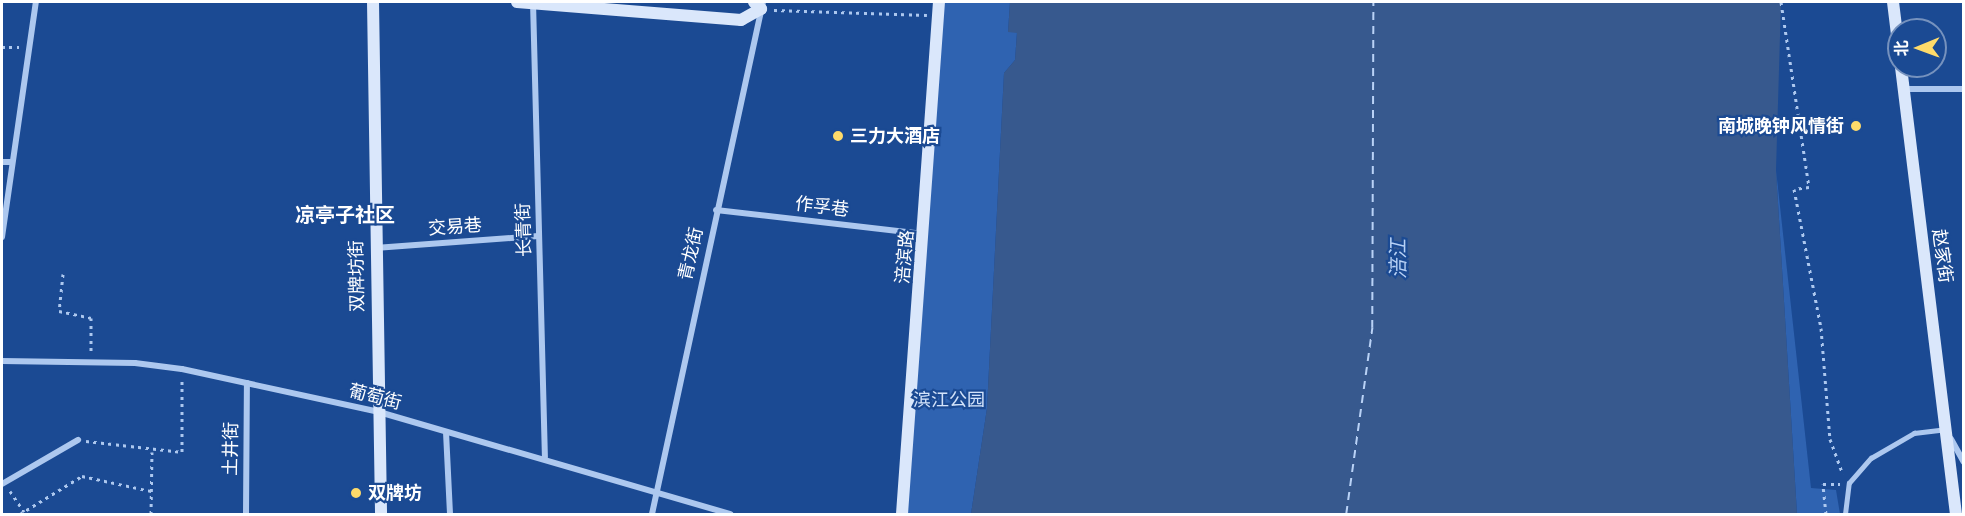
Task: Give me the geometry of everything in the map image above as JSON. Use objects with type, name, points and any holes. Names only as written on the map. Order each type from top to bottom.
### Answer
[{"type":"street","points":[[2,237],[27,46],[36,2]]},
{"type":"street","name":"双牌坊街","points":[[373,2],[374,248],[381,514]]},
{"type":"street","points":[[517,2],[741,20],[759,4]]},
{"type":"street","name":"长青街","points":[[533,2],[546,457]]},
{"type":"street","name":"涪滨路","points":[[902,514],[925,234],[939,2]]},
{"type":"street","name":"赵家街","points":[[1893,2],[1900,89],[1947,429],[1956,514]]},
{"type":"street","name":"青龙街","points":[[652,514],[759,4]]},
{"type":"street","points":[[1900,89],[1964,89]]},
{"type":"street","points":[[2,162],[11,162]]},
{"type":"street","name":"作孚巷","points":[[716,210],[925,234]]},
{"type":"street","name":"交易巷","points":[[374,248],[538,236]]},
{"type":"street","name":"葡萄街","points":[[2,361],[91,362],[182,369],[379,412],[446,432],[546,457],[655,493],[731,514]]},
{"type":"street","name":"土井街","points":[[246,514],[247,383]]},
{"type":"street","points":[[1947,429],[1964,462]]},
{"type":"street","points":[[446,432],[450,514]]},
{"type":"street","points":[[3,483],[78,440]]},
{"type":"lane","points":[[1845,514],[1849,483],[1871,458],[1914,433],[1947,429]]},
{"type":"path","points":[[1781,2],[1809,187],[1794,189],[1821,328],[1830,439],[1849,483],[1823,484],[1826,514]]},
{"type":"path","points":[[759,4],[939,15]]},
{"type":"path","points":[[2,47],[27,46]]},
{"type":"path","points":[[63,274],[59,311],[91,318],[91,362]]},
{"type":"path","points":[[78,440],[152,452],[182,452],[182,369]]},
{"type":"path","points":[[151,514],[152,452]]},
{"type":"path","points":[[3,483],[22,513],[82,476],[152,491]]},
{"type":"green space","name":"滨江公园","points":[[939,2],[1010,2],[1008,32],[1017,32],[1015,60],[1004,73],[987,408],[971,514],[902,514]]},
{"type":"green space","points":[[1776,170],[1811,488],[1836,490],[1840,514],[1797,514]]},
{"type":"water","name":"涪江","points":[[1010,2],[1781,2],[1776,170],[1797,514],[971,514],[987,408],[1004,73],[1015,60],[1017,33],[1008,32]]},
{"type":"ferry route","points":[[1346,514],[1372,328],[1373,2]]},
{"type":"place","name":"南城晚钟风情街","points":[[1856,126]]},
{"type":"place","name":"三力大酒店","points":[[838,136]]},
{"type":"place","name":"双牌坊","points":[[356,493]]},
{"type":"district","name":"凉亭子社区","points":[[345,215]]}]
